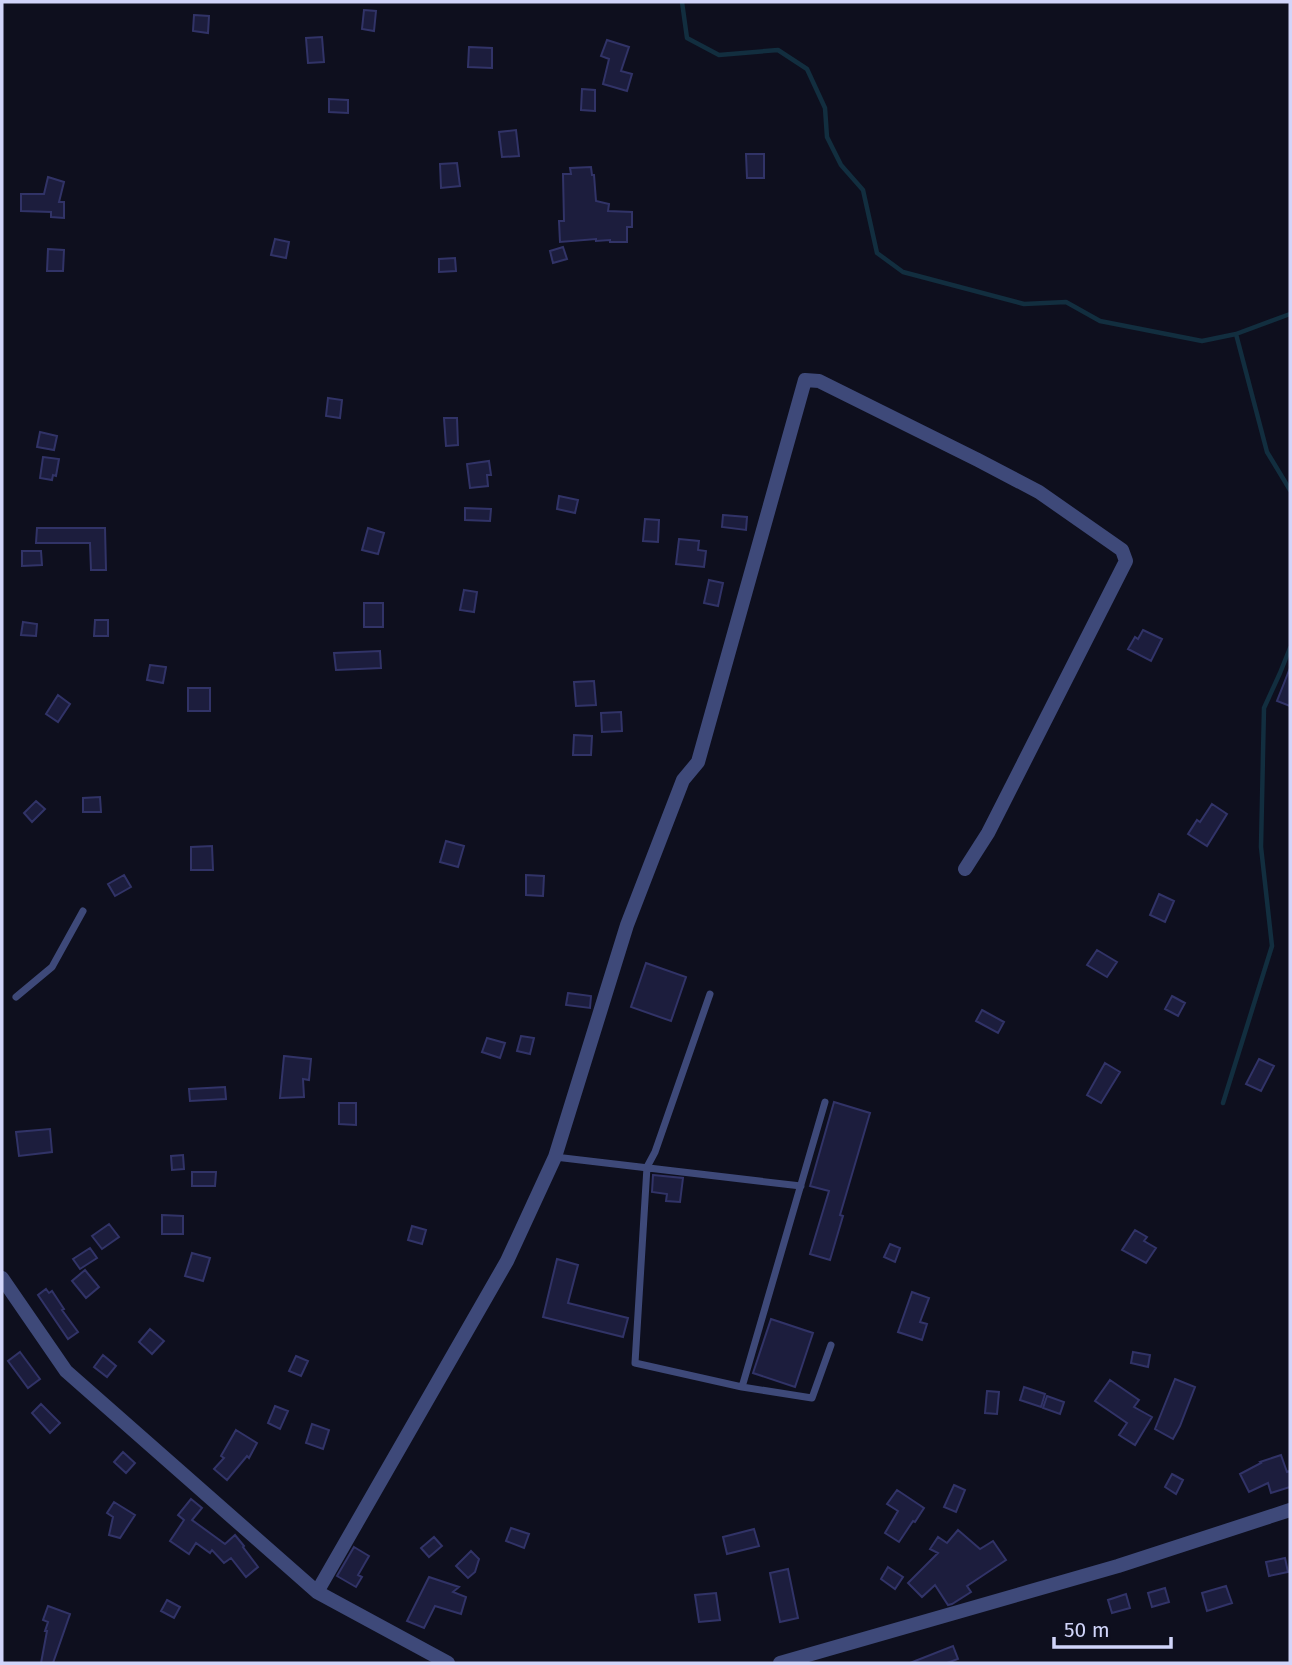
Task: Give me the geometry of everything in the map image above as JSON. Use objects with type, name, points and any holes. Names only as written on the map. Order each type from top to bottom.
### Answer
[{"type":"street","points":[[317,1592],[507,1261],[555,1157],[627,925],[683,780],[698,762],[805,380],[819,381],[1039,492],[1122,550],[1126,561],[988,833],[965,869]]},
{"type":"street","points":[[2,1278],[66,1371],[317,1592],[448,1663]]},
{"type":"street","points":[[780,1663],[1118,1566],[1290,1510]]},
{"type":"lane","points":[[16,997],[52,967],[83,911]]},
{"type":"lane","points":[[710,994],[655,1152],[647,1167],[635,1363],[742,1387],[812,1398],[831,1345]]},
{"type":"lane","points":[[742,1387],[825,1102]]},
{"type":"lane","points":[[555,1157],[801,1186]]},
{"type":"building","points":[[364,10],[376,11],[374,31],[362,29]]},
{"type":"building","points":[[194,15],[209,16],[208,33],[193,31]]},
{"type":"building","points":[[322,37],[324,62],[308,63],[306,38]]},
{"type":"building","points":[[607,40],[629,47],[621,71],[632,74],[627,91],[603,84],[609,59],[601,56]]},
{"type":"building","points":[[469,47],[492,48],[492,68],[468,67]]},
{"type":"building","points":[[582,89],[595,90],[595,111],[581,110]]},
{"type":"building","points":[[329,99],[348,100],[348,113],[329,112]]},
{"type":"building","points":[[516,130],[519,156],[502,157],[499,132]]},
{"type":"building","points":[[746,154],[764,154],[764,178],[747,178]]},
{"type":"building","points":[[457,163],[460,186],[441,188],[440,164]]},
{"type":"building","points":[[591,167],[596,201],[609,204],[608,211],[632,212],[632,227],[627,227],[627,242],[596,239],[560,242],[559,221],[564,221],[563,174],[571,174],[570,168]]},
{"type":"building","points":[[48,177],[64,182],[59,202],[64,202],[64,218],[51,217],[51,212],[21,211],[21,194],[44,194]]},
{"type":"building","points":[[275,239],[289,242],[286,258],[271,255]]},
{"type":"building","points":[[563,247],[567,259],[553,263],[550,251]]},
{"type":"building","points":[[48,249],[64,250],[63,271],[47,271]]},
{"type":"building","points":[[455,258],[456,271],[439,272],[439,259]]},
{"type":"building","points":[[328,398],[342,400],[340,418],[326,416]]},
{"type":"building","points":[[444,418],[457,418],[458,445],[446,446]]},
{"type":"building","points":[[40,432],[57,436],[54,450],[37,447]]},
{"type":"building","points":[[43,457],[59,459],[56,476],[53,475],[52,480],[40,478]]},
{"type":"building","points":[[489,461],[491,475],[487,475],[488,486],[470,488],[467,464]]},
{"type":"building","points":[[559,496],[578,500],[575,513],[557,509]]},
{"type":"building","points":[[465,508],[491,509],[490,521],[465,520]]},
{"type":"building","points":[[723,515],[747,517],[746,530],[722,527]]},
{"type":"building","points":[[645,519],[659,520],[658,542],[643,541]]},
{"type":"building","points":[[37,528],[105,528],[106,570],[91,570],[90,543],[36,543]]},
{"type":"building","points":[[368,528],[384,533],[378,554],[362,550]]},
{"type":"building","points":[[679,539],[699,541],[698,550],[706,551],[704,567],[676,564]]},
{"type":"building","points":[[22,551],[41,551],[42,565],[22,566]]},
{"type":"building","points":[[709,580],[723,583],[718,606],[704,603]]},
{"type":"building","points":[[464,590],[477,592],[474,612],[460,610]]},
{"type":"building","points":[[364,603],[383,603],[383,627],[364,627]]},
{"type":"building","points":[[95,620],[108,620],[108,636],[94,636]]},
{"type":"building","points":[[23,622],[37,624],[36,636],[21,635]]},
{"type":"building","points":[[1143,630],[1162,639],[1151,661],[1128,649]]},
{"type":"building","points":[[380,651],[381,668],[336,670],[334,653]]},
{"type":"building","points":[[150,665],[166,667],[163,683],[147,680]]},
{"type":"building","points":[[1290,668],[1290,706],[1277,701]]},
{"type":"building","points":[[594,681],[596,705],[576,706],[574,682]]},
{"type":"building","points":[[188,688],[210,688],[210,711],[188,711]]},
{"type":"building","points":[[58,695],[70,704],[58,722],[46,714]]},
{"type":"building","points":[[621,712],[622,731],[602,732],[601,713]]},
{"type":"building","points":[[574,735],[592,736],[591,755],[573,755]]},
{"type":"building","points":[[100,797],[101,812],[83,812],[83,798]]},
{"type":"building","points":[[36,801],[45,809],[32,822],[24,813]]},
{"type":"building","points":[[1212,804],[1227,814],[1207,846],[1188,834]]},
{"type":"building","points":[[446,841],[464,846],[458,867],[440,862]]},
{"type":"building","points":[[212,846],[213,870],[191,870],[191,847]]},
{"type":"building","points":[[124,875],[131,887],[115,896],[108,884]]},
{"type":"building","points":[[526,875],[544,876],[543,896],[526,895]]},
{"type":"building","points":[[1159,894],[1174,901],[1165,922],[1150,915]]},
{"type":"building","points":[[1097,950],[1117,962],[1107,977],[1087,965]]},
{"type":"building","points":[[646,963],[686,977],[671,1021],[631,1007]]},
{"type":"building","points":[[568,993],[591,996],[590,1008],[566,1005]]},
{"type":"building","points":[[1172,996],[1185,1003],[1178,1016],[1165,1009]]},
{"type":"building","points":[[982,1010],[1004,1022],[998,1033],[976,1021]]},
{"type":"building","points":[[521,1036],[534,1038],[530,1054],[517,1051]]},
{"type":"building","points":[[487,1038],[505,1043],[500,1058],[482,1052]]},
{"type":"building","points":[[284,1056],[311,1059],[309,1080],[303,1079],[304,1097],[280,1098]]},
{"type":"building","points":[[1259,1059],[1274,1066],[1261,1091],[1246,1084]]},
{"type":"building","points":[[1105,1063],[1120,1072],[1101,1103],[1087,1095]]},
{"type":"building","points":[[225,1087],[226,1099],[190,1101],[189,1089]]},
{"type":"building","points":[[834,1102],[870,1113],[840,1215],[843,1216],[830,1260],[810,1254],[829,1191],[810,1186]]},
{"type":"building","points":[[339,1103],[356,1103],[356,1125],[339,1124]]},
{"type":"building","points":[[50,1129],[52,1152],[19,1156],[16,1132]]},
{"type":"building","points":[[183,1155],[184,1169],[172,1170],[171,1156]]},
{"type":"building","points":[[192,1172],[216,1172],[215,1186],[192,1186]]},
{"type":"building","points":[[653,1175],[683,1178],[680,1202],[666,1201],[667,1194],[652,1192]]},
{"type":"building","points":[[162,1215],[183,1216],[183,1234],[162,1234]]},
{"type":"building","points":[[109,1224],[119,1237],[102,1249],[92,1236]]},
{"type":"building","points":[[412,1226],[426,1230],[422,1244],[408,1240]]},
{"type":"building","points":[[1135,1230],[1147,1237],[1144,1241],[1156,1248],[1146,1263],[1122,1250]]},
{"type":"building","points":[[890,1244],[900,1248],[895,1262],[884,1257]]},
{"type":"building","points":[[90,1248],[97,1258],[80,1269],[73,1259]]},
{"type":"building","points":[[192,1253],[210,1258],[203,1281],[185,1276]]},
{"type":"building","points":[[557,1259],[578,1265],[568,1303],[628,1318],[623,1337],[543,1317]]},
{"type":"building","points":[[85,1270],[99,1287],[86,1298],[72,1281]]},
{"type":"building","points":[[46,1289],[49,1293],[52,1291],[78,1332],[68,1339],[38,1295]]},
{"type":"building","points":[[912,1292],[929,1298],[920,1322],[927,1324],[922,1340],[898,1332]]},
{"type":"building","points":[[771,1319],[813,1333],[795,1387],[753,1373]]},
{"type":"building","points":[[150,1329],[164,1341],[152,1354],[139,1342]]},
{"type":"building","points":[[20,1352],[40,1379],[28,1388],[8,1361]]},
{"type":"building","points":[[1133,1352],[1150,1355],[1148,1367],[1131,1363]]},
{"type":"building","points":[[103,1355],[116,1366],[107,1377],[94,1367]]},
{"type":"building","points":[[296,1356],[308,1361],[301,1376],[289,1371]]},
{"type":"building","points":[[1175,1379],[1195,1387],[1173,1439],[1155,1429]]},
{"type":"building","points":[[1110,1380],[1139,1400],[1134,1407],[1152,1417],[1135,1445],[1119,1435],[1127,1423],[1095,1401]]},
{"type":"building","points":[[1024,1387],[1045,1394],[1041,1407],[1020,1400]]},
{"type":"building","points":[[987,1391],[999,1392],[997,1414],[985,1413]]},
{"type":"building","points":[[1047,1396],[1064,1402],[1060,1414],[1043,1408]]},
{"type":"building","points":[[41,1404],[60,1423],[50,1433],[32,1413]]},
{"type":"building","points":[[275,1406],[288,1411],[280,1429],[268,1423]]},
{"type":"building","points":[[312,1424],[329,1430],[323,1449],[306,1443]]},
{"type":"building","points":[[236,1430],[257,1443],[249,1458],[247,1456],[227,1480],[214,1469],[224,1458],[221,1456]]},
{"type":"building","points":[[123,1452],[135,1463],[126,1473],[114,1462]]},
{"type":"building","points":[[1281,1455],[1287,1472],[1290,1471],[1290,1487],[1271,1493],[1268,1483],[1249,1492],[1240,1474],[1260,1462]]},
{"type":"building","points":[[1172,1474],[1183,1480],[1176,1494],[1165,1487]]},
{"type":"building","points":[[954,1485],[965,1490],[956,1512],[944,1507]]},
{"type":"building","points":[[897,1490],[924,1508],[899,1542],[885,1533],[898,1511],[887,1504]]},
{"type":"building","points":[[191,1499],[202,1508],[192,1520],[225,1544],[235,1535],[258,1567],[246,1577],[231,1558],[224,1563],[212,1550],[210,1553],[196,1543],[189,1554],[170,1541],[184,1520],[178,1515]]},
{"type":"building","points":[[114,1502],[135,1515],[120,1538],[109,1535],[113,1517],[107,1513]]},
{"type":"building","points":[[511,1528],[529,1534],[524,1548],[506,1541]]},
{"type":"building","points":[[754,1529],[759,1546],[727,1554],[723,1537]]},
{"type":"building","points":[[958,1530],[980,1549],[993,1541],[1006,1560],[967,1586],[971,1592],[952,1604],[948,1605],[935,1585],[922,1597],[908,1583],[938,1553],[930,1549],[938,1537],[947,1543]]},
{"type":"building","points":[[434,1537],[442,1546],[429,1557],[421,1548]]},
{"type":"building","points":[[354,1547],[369,1556],[358,1575],[362,1577],[356,1587],[337,1576]]},
{"type":"building","points":[[471,1551],[479,1559],[475,1572],[468,1578],[456,1566]]},
{"type":"building","points":[[1285,1558],[1288,1572],[1269,1576],[1266,1562]]},
{"type":"building","points":[[888,1567],[903,1577],[895,1589],[881,1579]]},
{"type":"building","points":[[788,1569],[798,1618],[780,1622],[770,1573]]},
{"type":"building","points":[[429,1577],[459,1587],[453,1592],[466,1597],[461,1614],[435,1606],[424,1628],[407,1621]]},
{"type":"building","points":[[1226,1586],[1232,1603],[1207,1611],[1202,1593]]},
{"type":"building","points":[[1165,1588],[1169,1602],[1152,1607],[1148,1593]]},
{"type":"building","points":[[716,1593],[720,1620],[699,1622],[695,1595]]},
{"type":"building","points":[[1126,1594],[1130,1608],[1112,1613],[1108,1600]]},
{"type":"building","points":[[167,1600],[180,1607],[174,1618],[161,1611]]},
{"type":"building","points":[[48,1606],[70,1614],[53,1663],[41,1663],[48,1622],[43,1620]]},
{"type":"building","points":[[953,1646],[958,1659],[947,1663],[910,1663]]},
{"type":"waterway","points":[[682,2],[687,38],[719,55],[778,50],[807,69],[825,108],[827,137],[841,165],[863,190],[877,253],[903,272],[1024,304],[1066,302],[1100,321],[1202,341],[1236,334],[1290,314]]},
{"type":"waterway","points":[[1236,334],[1267,452],[1290,490]]},
{"type":"waterway","points":[[1223,1103],[1272,946],[1261,847],[1264,708],[1290,648]]}]
